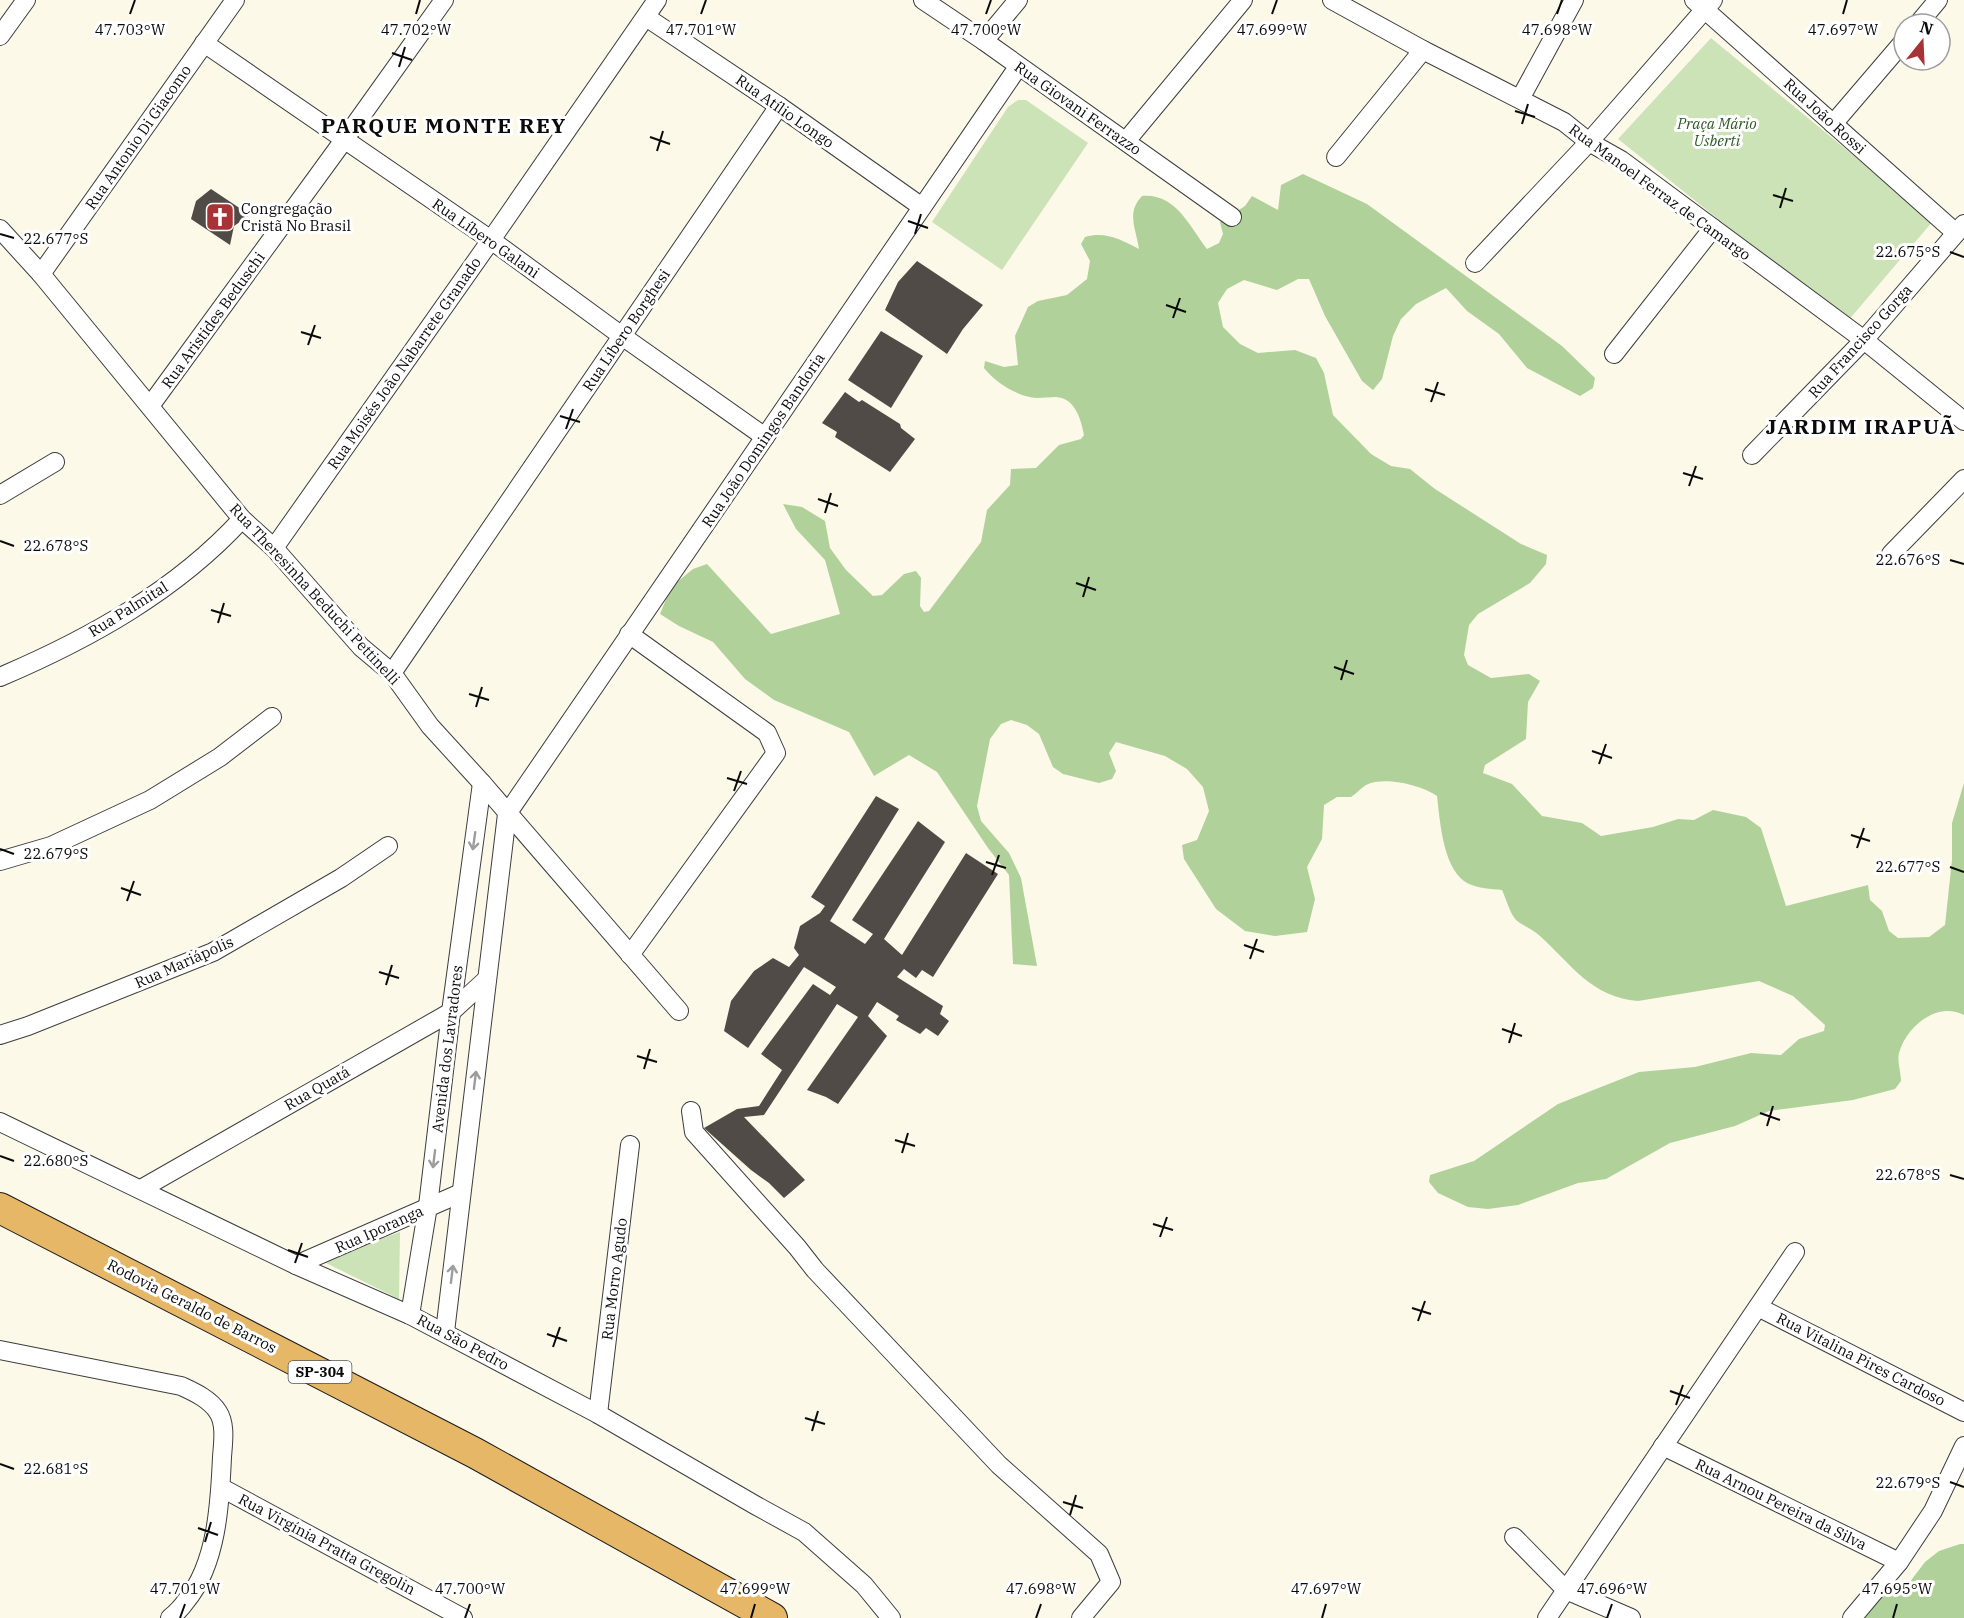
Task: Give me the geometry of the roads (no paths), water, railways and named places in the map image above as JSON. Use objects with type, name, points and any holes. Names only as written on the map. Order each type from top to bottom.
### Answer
[{"type":"highway","name":"Rodovia Geraldo de Barros","points":[[0,1208],[445,1437],[772,1618]]},
{"type":"highway","name":"Rodovia Geraldo de Barros","points":[[637,1542],[688,1587],[731,1618]]},
{"type":"street","points":[[0,36],[26,0]]},
{"type":"street","name":"Rua Antonio Di Giacomo","points":[[41,274],[235,0]]},
{"type":"street","name":"Rua Aristides Beduschi","points":[[150,406],[444,0]]},
{"type":"street","name":"Rua Moisés João Nabarrete Granado","points":[[274,549],[657,0]]},
{"type":"street","name":"Rua Giovani Ferrazzo","points":[[923,0],[1232,217]]},
{"type":"street","points":[[984,41],[1018,0]]},
{"type":"street","points":[[1126,141],[1243,0]]},
{"type":"street","name":"Rua Manoel Ferraz de Camargo","points":[[1332,0],[1423,50],[1564,122],[1589,142],[1621,160],[1864,340],[1964,421]]},
{"type":"street","points":[[1520,99],[1574,0]]},
{"type":"street","points":[[1928,12],[1938,0]]},
{"type":"street","points":[[1475,263],[1589,142],[1704,3]]},
{"type":"street","name":"Rua João Rossi","points":[[1704,3],[1833,124],[1960,228]]},
{"type":"street","name":"Rua Atílio Longo","points":[[646,17],[779,106],[922,207]]},
{"type":"street","name":"Rua Líbero Galani","points":[[204,43],[491,240],[765,437]]},
{"type":"street","points":[[1336,157],[1423,50]]},
{"type":"street","points":[[1833,124],[1892,55]]},
{"type":"street","name":"Rua João Domingos Bandoria","points":[[507,814],[1018,67]]},
{"type":"street","name":"Rua Líbero Borghesi","points":[[392,673],[779,106]]},
{"type":"street","points":[[1614,354],[1713,228]]},
{"type":"street","name":"Rua Francisco Gorga","points":[[1752,454],[1864,340],[1960,228]]},
{"type":"street","name":"Rua Theresinha Beduchi Pettinelli","points":[[0,229],[41,274],[242,519],[274,549],[362,647],[392,673],[430,726],[679,1011]]},
{"type":"street","points":[[0,495],[55,462]]},
{"type":"street","points":[[1891,554],[1964,479]]},
{"type":"street","name":"Rua Palmital","points":[[0,677],[39,660],[123,616],[180,576],[223,540],[242,519]]},
{"type":"street","points":[[630,634],[767,733],[776,753],[630,955]]},
{"type":"street","points":[[0,861],[51,846],[150,800],[220,757],[272,717]]},
{"type":"street","name":"Avenida dos Lavradores","points":[[410,1315],[429,1206],[451,1012],[482,783]]},
{"type":"street","name":"Avenida dos Lavradores","points":[[445,1332],[507,814]]},
{"type":"street","name":"Rua Mariápolis","points":[[0,1035],[213,952],[341,878],[388,846]]},
{"type":"street","name":"Rua Quatá","points":[[141,1189],[451,1012],[487,979]]},
{"type":"street","points":[[691,1111],[694,1132],[815,1270],[999,1465],[1099,1554],[1111,1582],[1081,1618]]},
{"type":"street","name":"Rua São Pedro","points":[[0,1122],[297,1265],[445,1332],[598,1414],[804,1532],[864,1585],[891,1618]]},
{"type":"street","name":"Rua Morro Agudo","points":[[598,1414],[630,1145]]},
{"type":"street","name":"Rua Iporanga","points":[[297,1265],[461,1192]]},
{"type":"street","points":[[1547,1618],[1795,1252]]},
{"type":"street","name":"Rua Vitalina Pires Cardoso","points":[[1758,1307],[1964,1412]]},
{"type":"street","points":[[0,1350],[181,1386],[208,1401],[219,1412],[223,1428],[222,1488],[214,1533],[202,1574],[187,1601],[170,1618]]},
{"type":"street","name":"Rua Arnou Pereira da Silva","points":[[1663,1446],[1899,1562]]},
{"type":"street","points":[[1852,1618],[1899,1562],[1933,1511],[1964,1446]]},
{"type":"street","name":"Rua Virgínia Pratta Gregolin","points":[[222,1488],[463,1618]]},
{"type":"street","points":[[1514,1537],[1566,1590],[1631,1618]]},
{"type":"place","name":"Congregação Cristã No Brasil","points":[[220,217]]},
{"type":"district","name":"PARQUE MONTE REY","points":[[444,125]]},
{"type":"district","name":"JARDIM IRAPUÃ","points":[[1861,426]]},
{"type":"park label","name":"Praça Mário Usberti","points":[[1717,132]]}]
